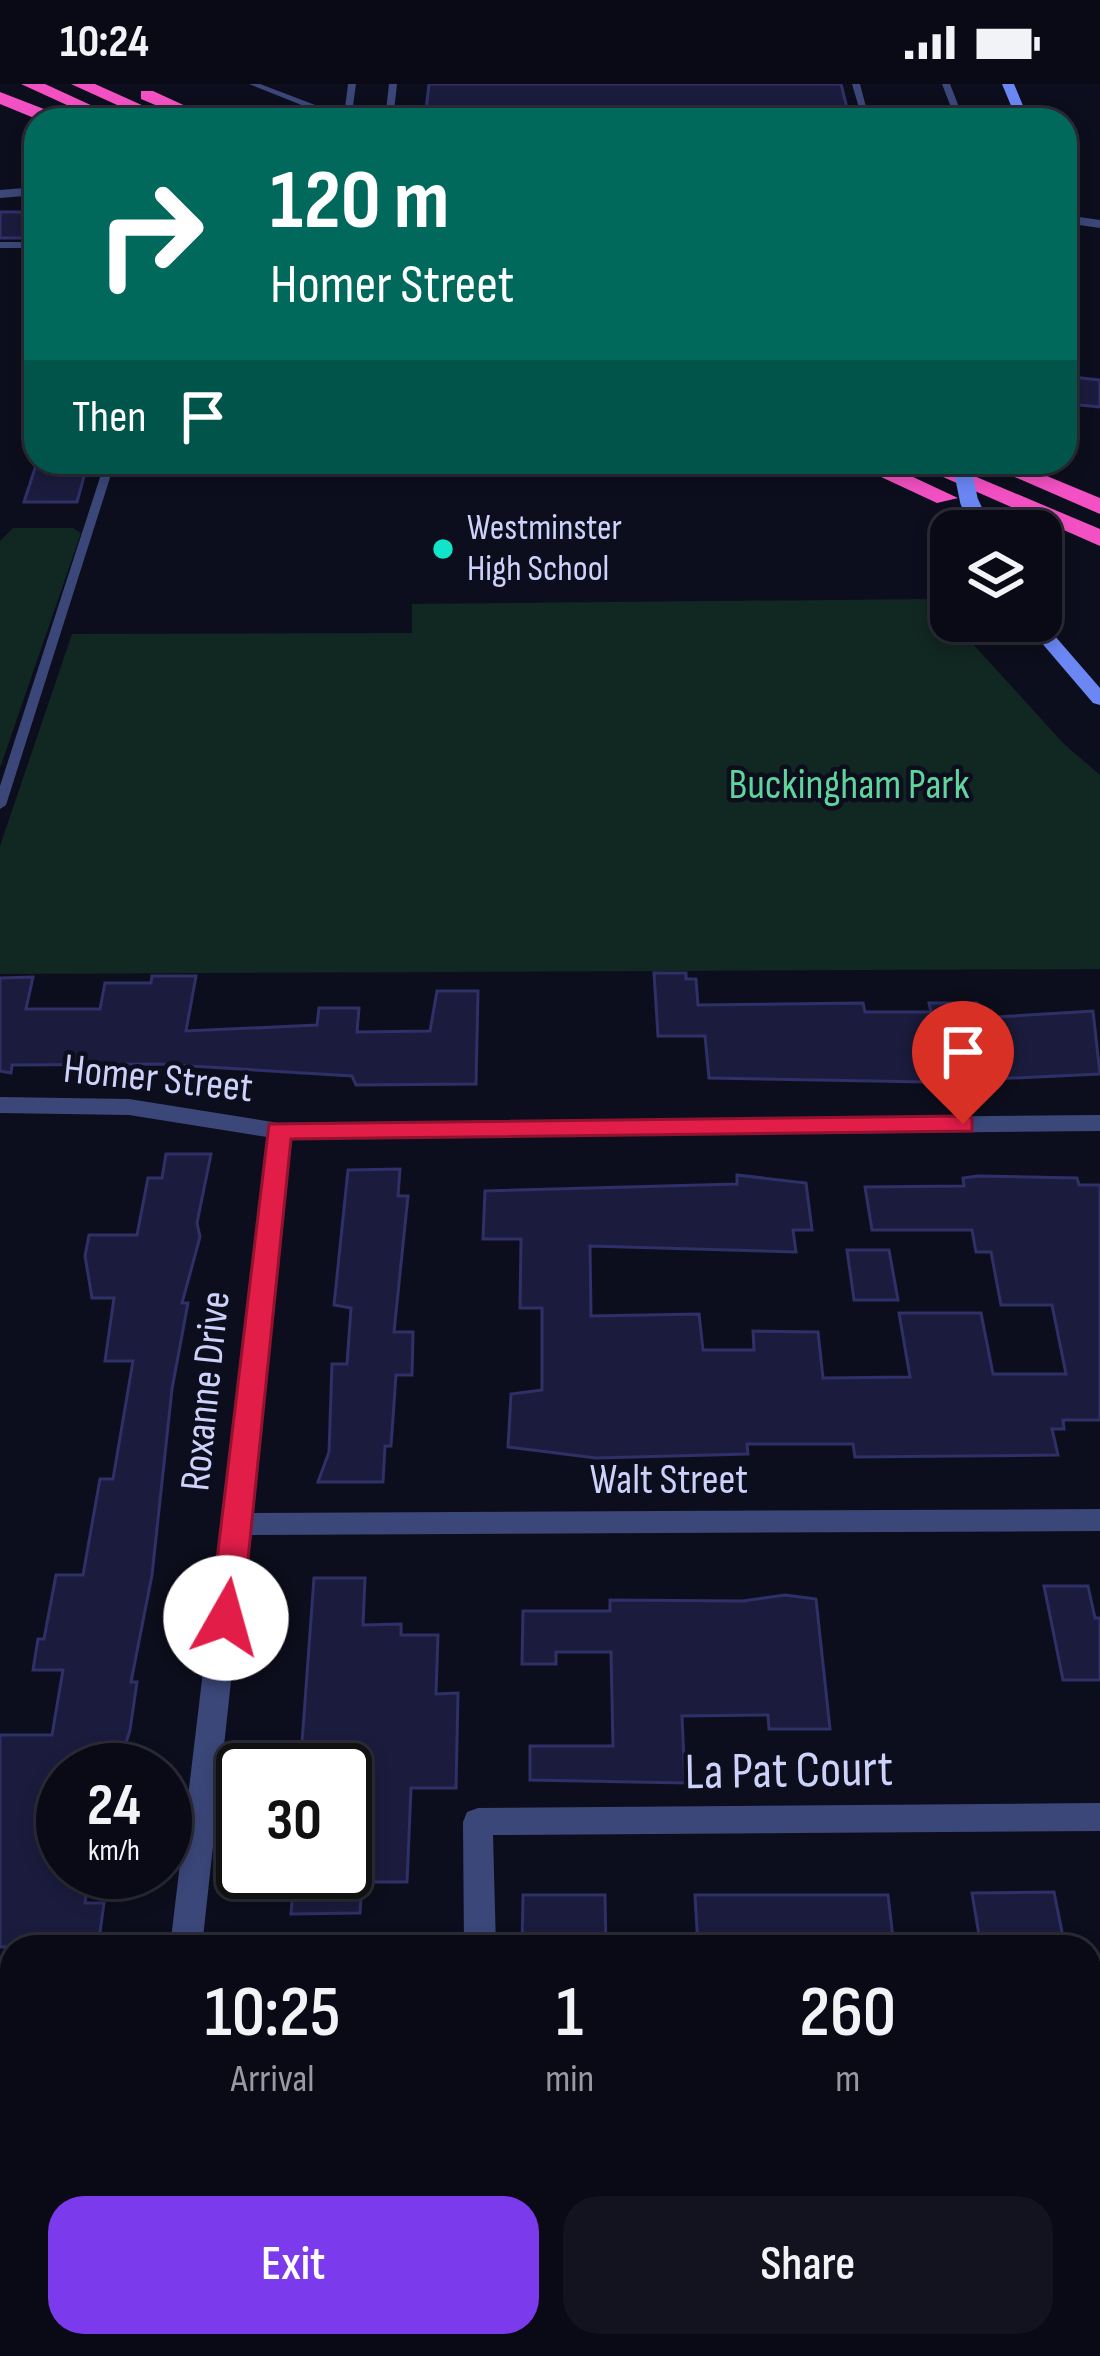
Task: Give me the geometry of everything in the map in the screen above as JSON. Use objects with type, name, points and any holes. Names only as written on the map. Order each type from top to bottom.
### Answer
[{"type":"highway","points":[[30,84],[87,108]]},
{"type":"highway","points":[[80,84],[137,108]]},
{"type":"highway","points":[[122,84],[180,108]]},
{"type":"highway","points":[[889,474],[974,510]]},
{"type":"highway","points":[[949,474],[1100,538]]},
{"type":"highway","points":[[1021,474],[1100,507]]},
{"type":"highway","points":[[1068,474],[1100,487]]},
{"type":"highway","points":[[1062,548],[1100,564]]},
{"type":"street","points":[[963,474],[973,510]]},
{"type":"street","points":[[1050,642],[1100,699]]},
{"type":"street","name":"Homer Street","points":[[0,1105],[129,1107],[279,1131],[1100,1123]]},
{"type":"street","name":"Roxanne Drive","points":[[187,1935],[238,1524],[279,1131]]},
{"type":"street","name":"Walt Street","points":[[238,1524],[1100,1520]]},
{"type":"street","name":"La Pat Court","points":[[480,1935],[478,1822],[1100,1816]]},
{"type":"lane","points":[[253,84],[315,108]]},
{"type":"lane","points":[[0,806],[106,474]]},
{"type":"green space","points":[[13,528],[73,528],[81,533],[0,768],[0,541]]},
{"type":"green space","name":"Buckingham Park","points":[[930,599],[930,642],[971,642],[1064,744],[1100,775],[1100,969],[0,974],[0,846],[72,634],[412,633],[412,604]]},
{"type":"building","points":[[429,84],[841,84],[847,108],[426,108]]},
{"type":"building","points":[[0,212],[24,212],[24,238],[0,238]]},
{"type":"building","points":[[1077,378],[1100,380],[1100,407],[1077,405]]},
{"type":"building","points":[[33,474],[85,474],[77,502],[24,502]]},
{"type":"building","points":[[654,973],[686,973],[686,979],[696,979],[698,1005],[863,1003],[865,1012],[931,1012],[929,1003],[977,1003],[980,1018],[1093,1011],[1100,1074],[927,1082],[709,1078],[705,1036],[658,1036]]},
{"type":"building","points":[[152,976],[196,976],[186,1031],[317,1025],[319,1008],[359,1008],[357,1032],[430,1031],[437,991],[478,991],[476,1084],[356,1085],[352,1076],[158,1064],[12,1065],[11,1073],[0,1071],[0,978],[33,977],[26,1009],[100,1009],[105,983],[151,983]]},
{"type":"building","points":[[166,1154],[211,1154],[197,1223],[200,1237],[182,1303],[188,1303],[172,1389],[152,1575],[131,1682],[137,1682],[130,1730],[126,1743],[36,1743],[36,1899],[104,1903],[100,1935],[0,1935],[0,1735],[52,1735],[63,1670],[33,1670],[38,1639],[44,1639],[56,1575],[83,1575],[100,1479],[113,1479],[133,1361],[105,1361],[114,1298],[92,1298],[85,1256],[89,1235],[137,1235],[148,1178],[162,1178]]},
{"type":"building","points":[[400,1169],[398,1196],[408,1196],[394,1332],[413,1332],[412,1375],[396,1375],[383,1482],[318,1482],[329,1452],[332,1364],[347,1364],[351,1308],[334,1305],[348,1170]]},
{"type":"building","points":[[737,1175],[806,1183],[812,1230],[793,1230],[796,1252],[590,1246],[591,1316],[699,1314],[703,1350],[754,1350],[753,1331],[818,1332],[823,1378],[910,1377],[899,1313],[981,1313],[993,1374],[1066,1374],[1052,1305],[1001,1305],[991,1252],[976,1252],[972,1230],[872,1230],[865,1187],[964,1186],[963,1178],[978,1176],[1077,1178],[1079,1185],[1100,1185],[1100,1420],[1063,1420],[1064,1429],[1052,1429],[1058,1455],[855,1457],[853,1444],[747,1444],[748,1454],[596,1458],[508,1447],[511,1394],[542,1390],[542,1308],[520,1308],[521,1239],[483,1239],[485,1191],[737,1184]]},
{"type":"building","points":[[847,1250],[889,1250],[898,1300],[854,1300]]},
{"type":"building","points":[[314,1578],[365,1578],[363,1625],[401,1624],[401,1635],[438,1635],[436,1694],[458,1693],[456,1788],[411,1788],[407,1882],[372,1882],[372,1743],[302,1743]]},
{"type":"building","points":[[1044,1586],[1088,1586],[1095,1618],[1100,1618],[1100,1680],[1063,1680]]},
{"type":"building","points":[[785,1595],[816,1599],[830,1729],[769,1729],[768,1715],[682,1716],[685,1783],[530,1780],[530,1746],[613,1746],[611,1652],[556,1652],[556,1664],[522,1664],[523,1611],[610,1611],[610,1600],[743,1601]]},
{"type":"building","points":[[1054,1892],[1063,1935],[979,1935],[972,1893]]},
{"type":"building","points":[[523,1895],[605,1895],[606,1935],[522,1935]]},
{"type":"building","points":[[695,1895],[888,1895],[893,1935],[697,1935]]},
{"type":"building","points":[[292,1899],[361,1899],[360,1913],[291,1914]]},
{"type":"place","name":"Westminster High School","points":[[443,549]]},
{"type":"route","points":[[226,1618],[279,1131],[963,1124]]}]
